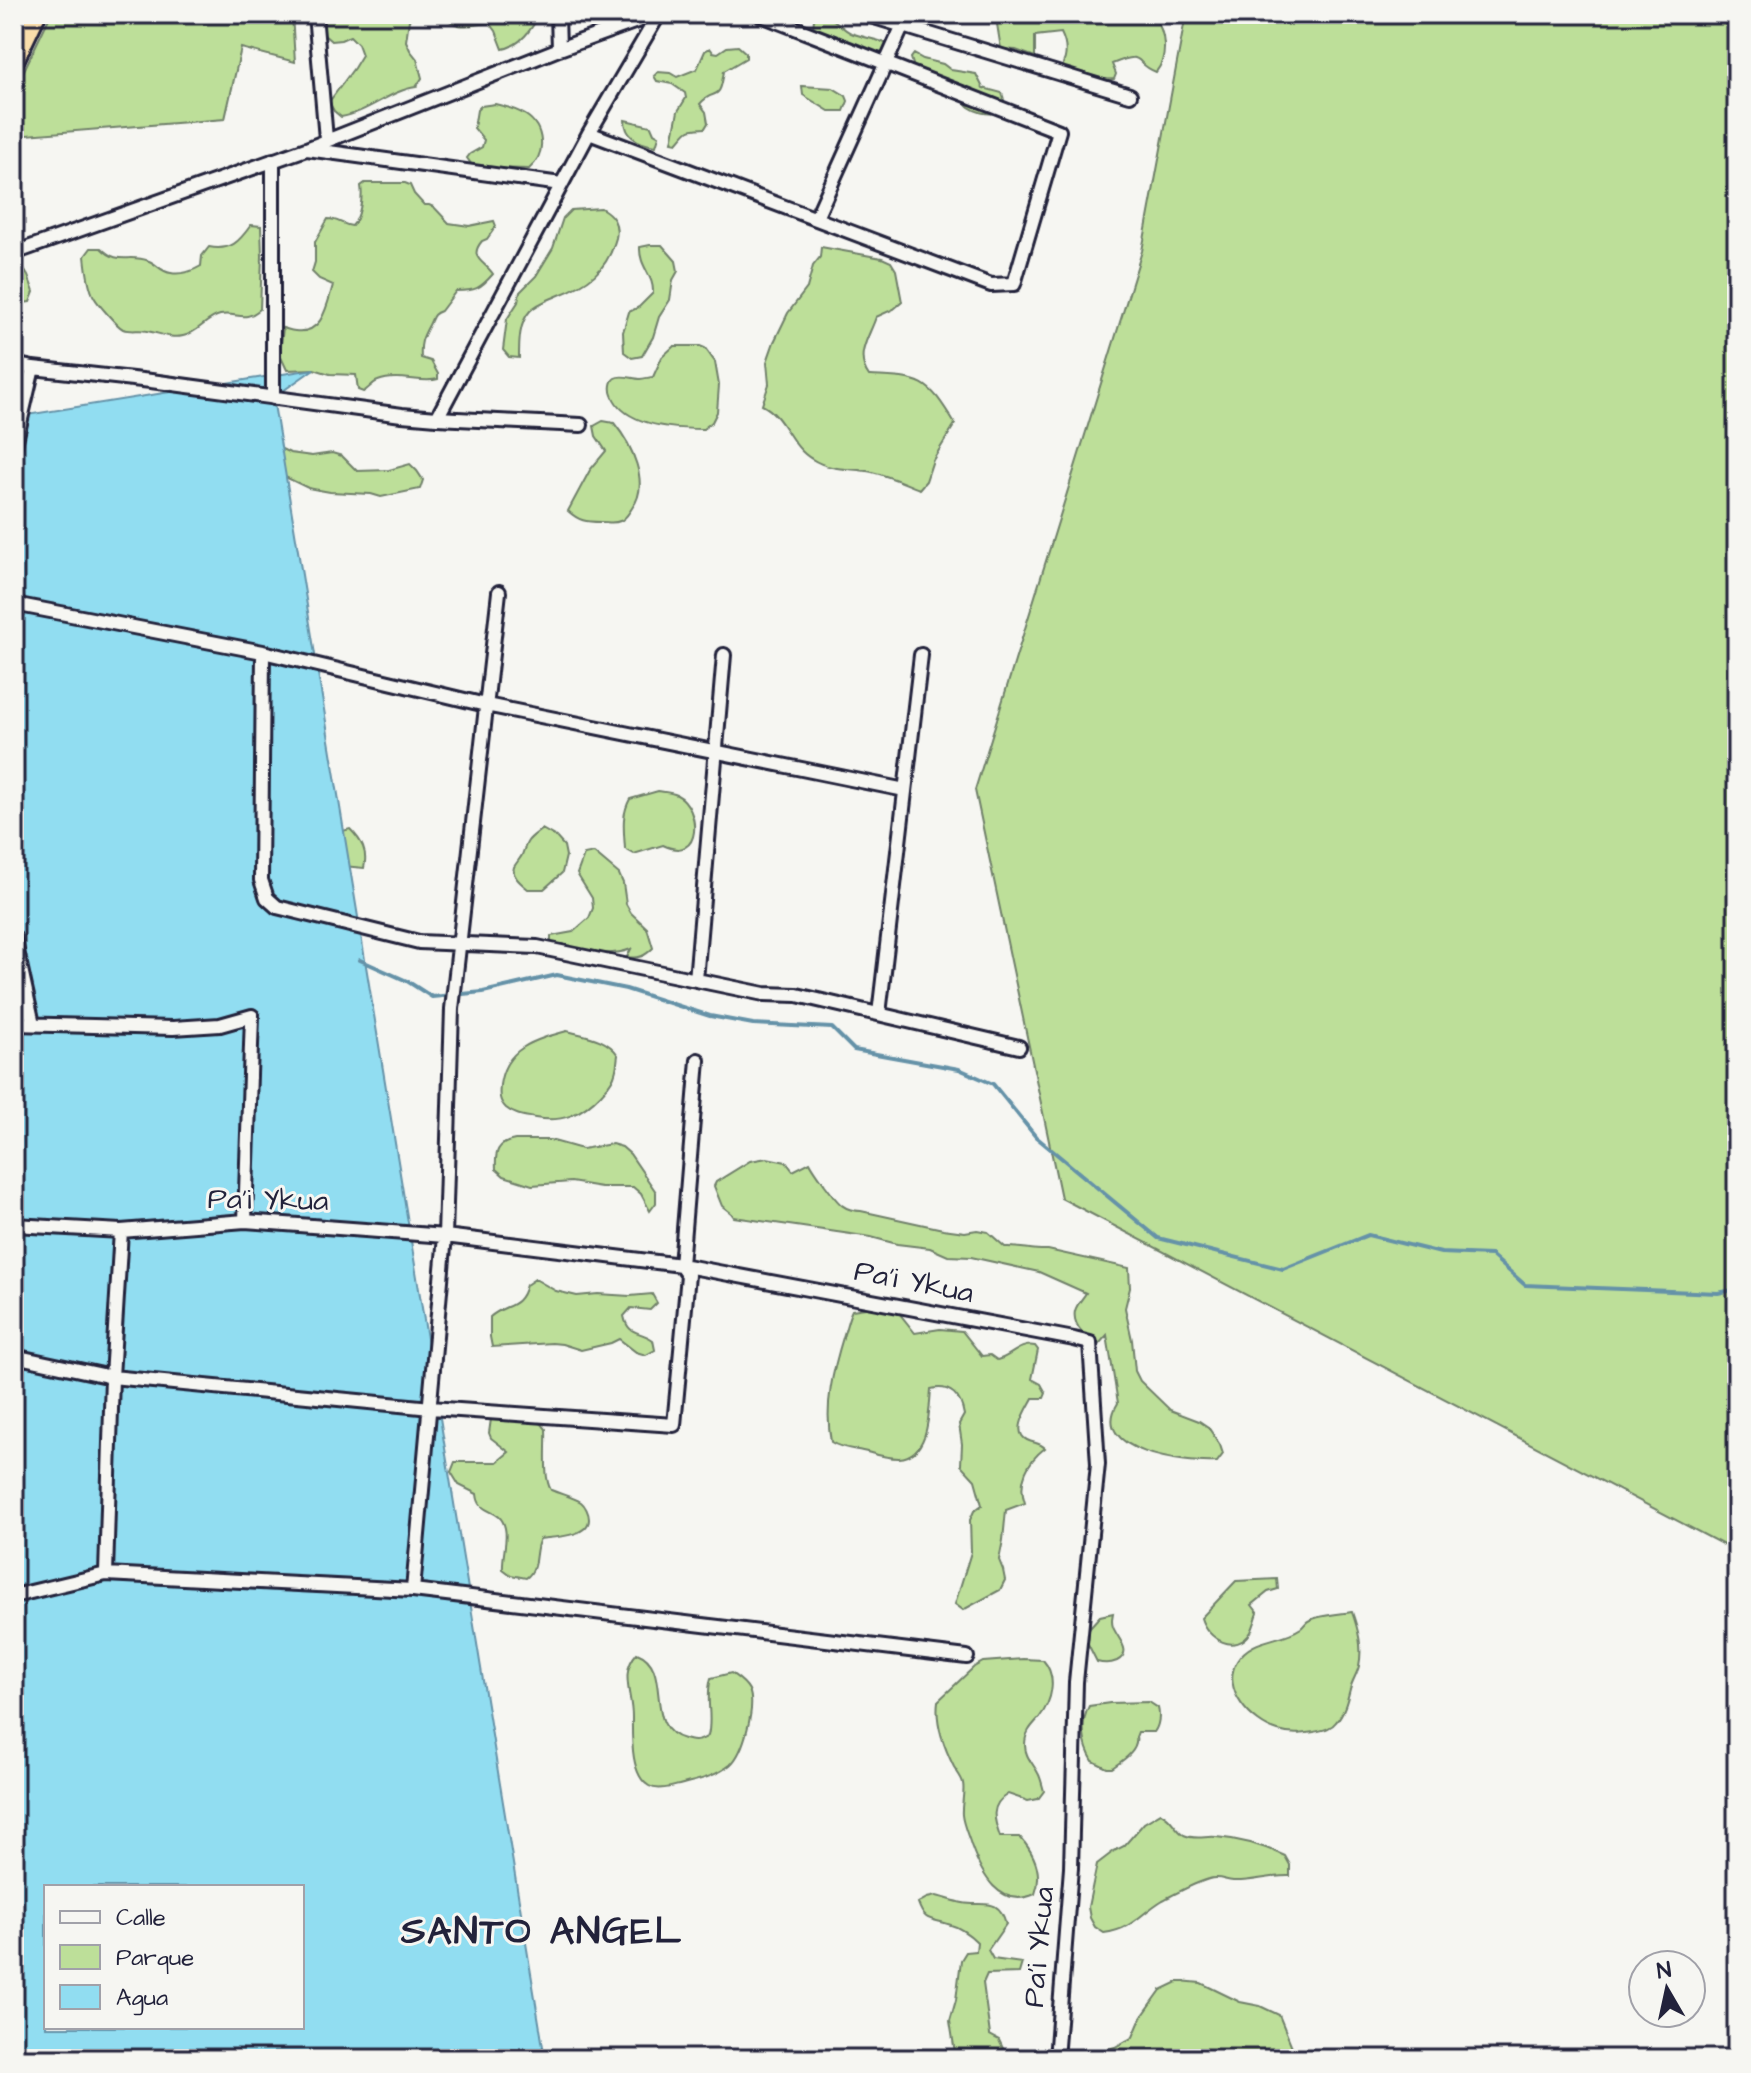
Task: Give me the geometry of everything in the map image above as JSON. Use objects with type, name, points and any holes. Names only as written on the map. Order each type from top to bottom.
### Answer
[{"type":"highway","points":[[14,58],[35,14]]},
{"type":"street","points":[[315,14],[326,139]]},
{"type":"street","points":[[558,14],[559,49]]},
{"type":"street","points":[[14,253],[306,149],[559,49],[658,14]]},
{"type":"street","points":[[437,418],[561,184],[658,14]]},
{"type":"street","points":[[589,133],[991,285],[1014,284],[1059,131],[759,14]]},
{"type":"street","points":[[864,14],[905,20],[1130,95]]},
{"type":"street","points":[[816,218],[905,20]]},
{"type":"street","points":[[306,149],[561,184]]},
{"type":"street","points":[[273,160],[273,398]]},
{"type":"street","points":[[14,364],[437,418],[581,425]]},
{"type":"street","points":[[14,449],[33,368]]},
{"type":"street","points":[[413,1590],[445,1236],[454,987],[499,592]]},
{"type":"street","points":[[14,604],[263,652],[486,705],[905,790]]},
{"type":"street","points":[[263,652],[261,880],[267,898],[277,907],[419,942],[537,947],[764,994],[797,995],[1019,1047]]},
{"type":"street","points":[[696,980],[724,655]]},
{"type":"street","points":[[879,1014],[921,655]]},
{"type":"street","points":[[14,937],[33,1024]]},
{"type":"street","points":[[14,1024],[173,1028],[220,1025],[252,1016],[245,1221]]},
{"type":"street","points":[[14,1356],[112,1377],[431,1408],[674,1425],[688,1275],[681,1265],[698,1060]]},
{"type":"street","name":"Pa'i Ykua","points":[[14,1225],[121,1231],[245,1221],[445,1236],[681,1265],[1090,1343],[1098,1464],[1076,1682],[1071,1868],[1056,2059]]},
{"type":"street","points":[[106,1574],[112,1377],[121,1231]]},
{"type":"street","points":[[14,1596],[106,1574],[413,1590],[967,1657]]},
{"type":"green space","points":[[51,14],[292,14],[295,62],[241,48],[225,119],[14,136],[14,91]]},
{"type":"green space","points":[[320,14],[415,14],[409,20],[406,41],[417,59],[422,78],[416,87],[397,92],[341,117],[329,102],[362,55],[358,44],[350,36],[331,41],[323,34]]},
{"type":"green space","points":[[441,14],[540,14],[520,40],[503,49],[490,23],[458,25]]},
{"type":"green space","points":[[956,14],[1156,14],[1154,18],[1161,30],[1164,52],[1156,72],[1138,59],[1130,58],[1112,64],[1116,74],[1114,79],[1085,77],[1065,69],[1066,48],[1061,33],[1035,36],[1035,57],[1016,50],[1001,49],[995,20],[961,21]]},
{"type":"green space","points":[[1186,14],[1737,14],[1737,1552],[1061,1198],[975,790],[1142,251]]},
{"type":"green space","points":[[823,16],[851,33],[890,45],[882,59],[829,40],[813,29],[814,19]]},
{"type":"green space","points":[[738,46],[746,53],[746,58],[724,71],[718,92],[700,104],[706,112],[708,123],[705,128],[689,130],[677,143],[672,142],[685,93],[672,84],[657,81],[654,76],[658,72],[677,77],[697,69],[705,51],[710,48],[718,53],[727,47]]},
{"type":"green space","points":[[914,54],[951,70],[976,74],[983,88],[1002,93],[1003,107],[988,114],[969,107],[956,93],[915,71],[911,58]]},
{"type":"green space","points":[[802,86],[833,88],[846,96],[848,101],[844,111],[829,111],[803,95]]},
{"type":"green space","points":[[495,104],[519,111],[536,125],[541,149],[529,169],[484,168],[472,165],[467,158],[482,147],[484,140],[474,128],[477,110],[481,106]]},
{"type":"green space","points":[[625,120],[651,126],[659,136],[656,146],[634,139]]},
{"type":"green space","points":[[365,183],[405,183],[410,185],[424,205],[434,207],[449,223],[469,226],[494,221],[496,226],[482,241],[477,252],[479,259],[493,274],[477,288],[456,291],[441,311],[433,316],[423,337],[421,358],[431,361],[438,379],[386,379],[363,392],[358,390],[356,375],[330,374],[314,369],[287,370],[280,355],[283,328],[304,331],[312,328],[326,309],[333,285],[312,272],[315,242],[328,219],[352,226],[360,208],[361,186]]},
{"type":"green space","points":[[601,208],[612,217],[617,228],[612,249],[602,268],[587,281],[530,311],[522,327],[519,358],[509,357],[503,350],[507,319],[518,302],[520,292],[536,276],[553,248],[563,218],[571,210]]},
{"type":"green space","points":[[251,225],[261,226],[262,256],[260,309],[250,315],[220,315],[188,334],[170,336],[123,329],[92,293],[85,256],[91,248],[101,248],[119,258],[149,261],[168,272],[183,273],[201,266],[202,256],[209,247],[223,248],[234,244]]},
{"type":"green space","points":[[662,245],[676,261],[678,271],[673,280],[670,300],[659,317],[653,337],[642,356],[632,358],[624,352],[623,332],[629,312],[653,293],[640,254],[640,247]]},
{"type":"green space","points":[[821,247],[882,258],[891,262],[896,270],[902,302],[876,317],[864,346],[865,368],[869,376],[901,378],[922,384],[937,397],[955,424],[919,489],[878,474],[819,463],[804,454],[776,416],[762,405],[769,384],[767,362],[774,342],[788,313],[807,288]]},
{"type":"green space","points":[[20,263],[34,292],[30,302],[14,304],[14,265]]},
{"type":"green space","points":[[674,346],[700,346],[715,362],[719,385],[717,412],[712,422],[703,429],[652,424],[627,413],[612,395],[611,386],[615,378],[653,377],[662,357]]},
{"type":"green space","points":[[603,421],[614,423],[632,453],[640,487],[625,518],[615,522],[591,522],[568,511],[590,470],[606,451],[596,436],[594,426]]},
{"type":"green space","points":[[261,439],[290,453],[312,456],[332,453],[342,456],[357,471],[389,470],[410,464],[423,480],[420,489],[381,497],[308,488],[281,475]]},
{"type":"green space","points":[[658,791],[675,794],[685,801],[694,821],[691,841],[685,847],[676,849],[663,845],[634,854],[625,849],[627,805],[630,799]]},
{"type":"green space","points":[[350,829],[363,847],[364,868],[343,866],[320,837]]},
{"type":"green space","points":[[542,829],[564,846],[566,856],[562,873],[544,889],[528,889],[513,870],[529,840]]},
{"type":"green space","points":[[594,853],[619,874],[626,904],[647,928],[653,948],[644,955],[627,957],[631,949],[602,953],[551,946],[551,936],[573,932],[589,918],[593,908],[592,898],[577,874],[584,855]]},
{"type":"green space","points":[[567,1031],[602,1041],[618,1055],[610,1084],[587,1107],[563,1118],[535,1118],[516,1114],[506,1108],[501,1100],[500,1085],[508,1062],[533,1042]]},
{"type":"green space","points":[[550,1140],[582,1149],[612,1144],[622,1147],[656,1192],[656,1203],[650,1211],[641,1194],[633,1187],[601,1187],[571,1182],[532,1185],[504,1176],[496,1169],[497,1153],[504,1143]]},
{"type":"green space","points":[[767,1158],[786,1162],[793,1171],[810,1162],[836,1199],[848,1209],[943,1229],[988,1232],[1005,1247],[1048,1250],[1129,1268],[1130,1288],[1125,1308],[1135,1371],[1140,1381],[1170,1410],[1208,1427],[1223,1454],[1217,1462],[1184,1461],[1145,1452],[1128,1444],[1116,1433],[1112,1420],[1118,1403],[1107,1335],[1099,1344],[1085,1335],[1076,1322],[1076,1309],[1086,1293],[1039,1272],[971,1257],[948,1256],[930,1248],[734,1217],[722,1206],[714,1186],[716,1182],[750,1161]]},
{"type":"green space","points":[[535,1279],[556,1291],[577,1296],[652,1294],[657,1303],[650,1310],[631,1308],[624,1316],[631,1330],[653,1340],[655,1350],[646,1355],[636,1352],[619,1339],[581,1350],[552,1343],[492,1347],[490,1317],[516,1302],[526,1285]]},
{"type":"green space","points":[[895,1308],[915,1333],[940,1329],[962,1331],[982,1356],[990,1355],[997,1360],[1024,1346],[1035,1346],[1038,1350],[1032,1379],[1041,1384],[1046,1393],[1044,1398],[1033,1398],[1020,1431],[1027,1440],[1045,1448],[1034,1459],[1023,1479],[1025,1503],[1006,1510],[999,1560],[1005,1580],[1000,1590],[963,1610],[955,1604],[971,1552],[970,1520],[974,1511],[982,1505],[975,1480],[961,1465],[959,1424],[964,1415],[958,1398],[944,1388],[931,1389],[926,1431],[917,1449],[909,1455],[887,1457],[831,1442],[829,1415],[836,1361],[852,1310]]},
{"type":"green space","points":[[524,1417],[536,1420],[546,1429],[546,1470],[551,1490],[581,1502],[589,1517],[587,1525],[577,1533],[540,1539],[533,1570],[526,1578],[511,1575],[503,1569],[506,1538],[502,1521],[482,1506],[477,1494],[459,1485],[451,1472],[455,1462],[497,1462],[509,1452],[489,1433],[491,1419]]},
{"type":"green space","points":[[1277,1579],[1278,1589],[1268,1592],[1252,1605],[1258,1613],[1245,1639],[1238,1643],[1223,1642],[1204,1626],[1201,1618],[1236,1581]]},
{"type":"green space","points":[[1352,1612],[1359,1638],[1359,1666],[1343,1711],[1334,1724],[1314,1732],[1287,1733],[1268,1727],[1249,1713],[1241,1704],[1233,1683],[1233,1672],[1243,1653],[1293,1632],[1314,1618]]},
{"type":"green space","points":[[1113,1613],[1112,1625],[1124,1653],[1114,1662],[1097,1662],[1088,1644],[1089,1628],[1100,1616]]},
{"type":"green space","points":[[637,1653],[648,1660],[654,1671],[664,1723],[671,1733],[691,1741],[708,1736],[711,1678],[731,1673],[741,1680],[751,1697],[750,1718],[740,1750],[730,1765],[706,1778],[668,1788],[649,1786],[643,1781],[633,1754],[628,1684],[629,1668]]},
{"type":"green space","points":[[1043,1660],[1051,1674],[1052,1689],[1047,1704],[1025,1740],[1026,1753],[1044,1791],[1038,1799],[1028,1801],[1008,1794],[998,1803],[995,1813],[1000,1837],[1020,1837],[1036,1864],[1038,1878],[1035,1894],[1022,1898],[1011,1897],[993,1886],[975,1856],[963,1819],[963,1783],[944,1743],[937,1709],[938,1701],[974,1667],[983,1662]]},
{"type":"green space","points":[[1149,1702],[1159,1711],[1154,1732],[1138,1732],[1135,1747],[1112,1768],[1093,1761],[1084,1734],[1084,1720],[1089,1706]]},
{"type":"green space","points":[[1161,1813],[1188,1836],[1234,1839],[1285,1856],[1290,1865],[1290,1876],[1240,1881],[1209,1879],[1163,1900],[1122,1928],[1104,1933],[1095,1927],[1088,1907],[1097,1864],[1124,1846],[1144,1823]]},
{"type":"green space","points":[[936,1896],[963,1903],[989,1904],[1003,1915],[1006,1924],[988,1950],[993,1959],[1022,1963],[1019,1973],[987,1974],[983,1983],[990,2035],[999,2040],[1008,2059],[956,2059],[950,2021],[961,1960],[966,1952],[976,1951],[977,1942],[960,1929],[923,1914],[918,1903]]},
{"type":"green space","points":[[1180,1981],[1201,1983],[1240,2002],[1260,2006],[1279,2015],[1297,2059],[1090,2059],[1094,2053],[1115,2047],[1133,2037],[1141,2018],[1161,1990]]},
{"type":"water","points":[[314,369],[273,398],[545,2059],[14,2059],[14,417]]},
{"type":"waterway","points":[[360,960],[407,981],[432,997],[483,992],[557,975],[626,989],[710,1016],[753,1024],[832,1028],[854,1050],[959,1069],[993,1084],[1036,1137],[1158,1238],[1283,1269],[1368,1235],[1441,1253],[1491,1255],[1525,1285],[1718,1293],[1737,1289]]},
{"type":"district","name":"SANTO ANGEL","points":[[542,1932]]}]
